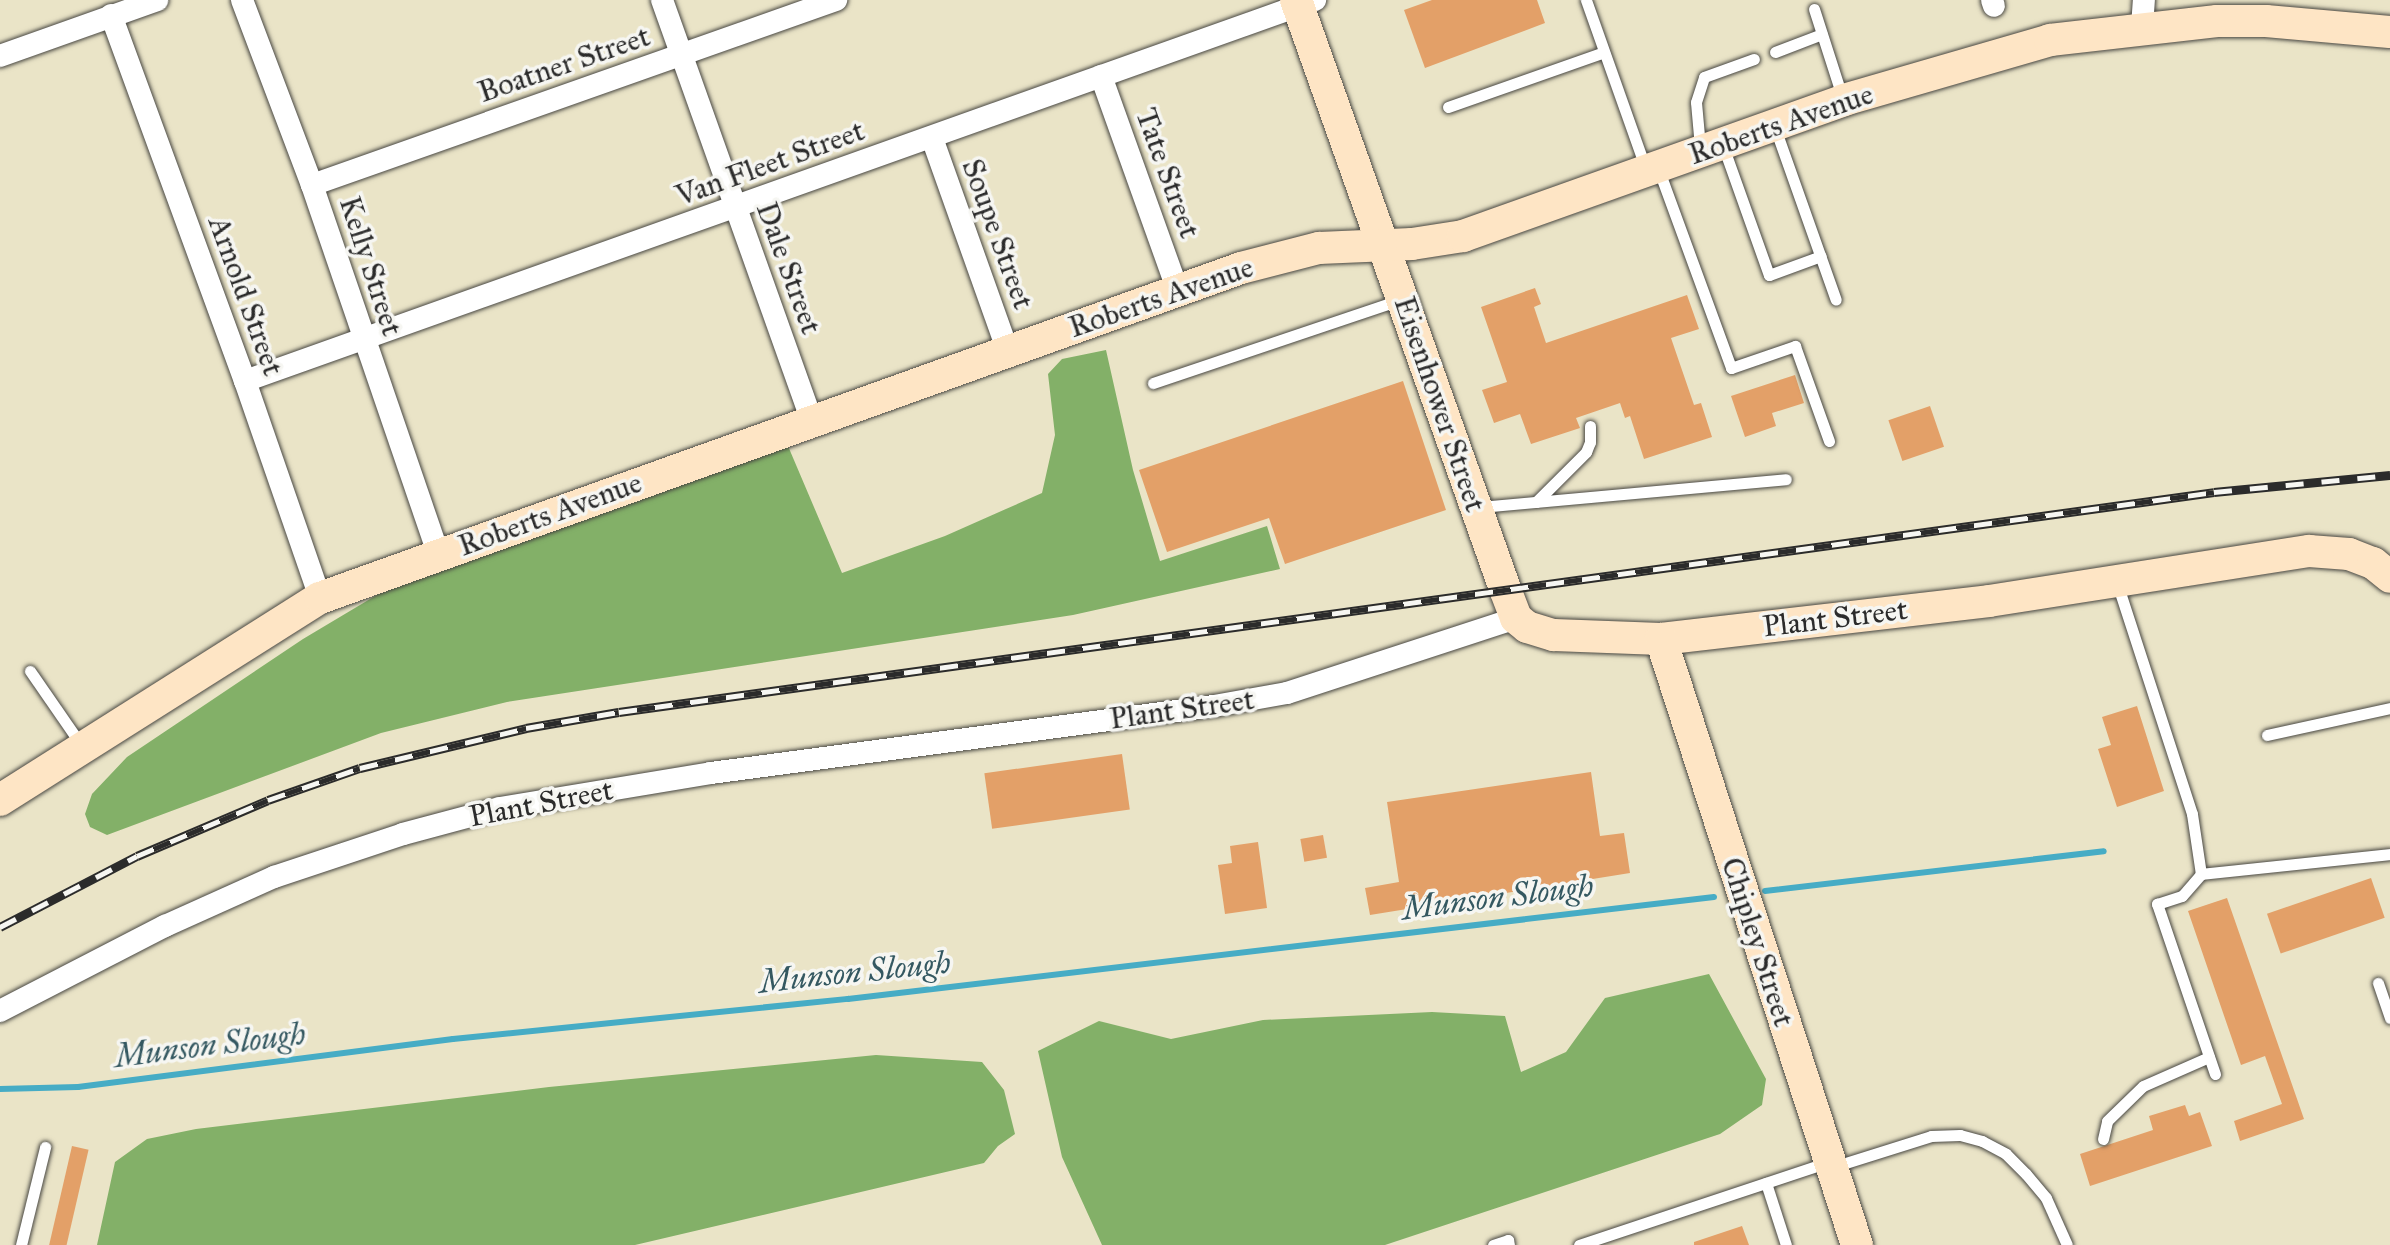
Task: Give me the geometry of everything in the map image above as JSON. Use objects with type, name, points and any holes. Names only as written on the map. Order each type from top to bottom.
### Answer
[{"type":"street","points":[[0,56],[157,0]]},
{"type":"street","name":"Kelly Street","points":[[242,0],[312,185],[438,553]]},
{"type":"street","name":"Dale Street","points":[[662,0],[812,421]]},
{"type":"street","name":"Boatner Street","points":[[312,185],[836,0]]},
{"type":"street","name":"Van Fleet Street","points":[[245,381],[932,138],[1303,2]]},
{"type":"street","name":"Eisenhower Street","points":[[1303,2],[1383,245],[1516,618]]},
{"type":"street","name":"Roberts Avenue","points":[[0,800],[320,598],[438,553],[1254,264],[1319,248],[1463,236],[1844,100],[2143,13],[2390,32]]},
{"type":"street","name":"Arnold Street","points":[[111,15],[245,381],[320,598]]},
{"type":"street","name":"Tate Street","points":[[1101,76],[1178,291]]},
{"type":"street","name":"Soupe Street","points":[[932,138],[1008,351]]},
{"type":"street","points":[[1319,248],[1356,223],[1364,190]]},
{"type":"street","name":"Plant Street","points":[[0,1011],[165,926],[274,877],[389,838],[500,808],[711,773],[1214,706],[1287,693],[1516,618],[1527,627],[1554,635],[1661,639],[1989,601],[2309,551],[2349,554],[2387,571]]},
{"type":"street","name":"Chipley Street","points":[[1661,639],[1857,1245]]},
{"type":"lane","points":[[1586,0],[1731,368],[1795,346],[1829,441]]},
{"type":"lane","points":[[1814,9],[1844,100]]},
{"type":"lane","points":[[1775,52],[1822,34]]},
{"type":"lane","points":[[1448,107],[1604,52]]},
{"type":"lane","points":[[1754,59],[1713,73],[1701,84],[1695,121],[1712,148],[1769,275],[1821,256]]},
{"type":"lane","points":[[1774,126],[1836,300]]},
{"type":"lane","points":[[1153,383],[1403,299]]},
{"type":"lane","points":[[1536,502],[1586,452],[1590,442],[1590,426]]},
{"type":"lane","points":[[1476,507],[1786,479]]},
{"type":"lane","points":[[2116,581],[2192,814],[2201,874]]},
{"type":"lane","points":[[30,671],[82,747]]},
{"type":"lane","points":[[2267,735],[2390,708]]},
{"type":"lane","points":[[2215,1074],[2157,904],[2182,896],[2201,874],[2390,854]]},
{"type":"lane","points":[[2378,983],[2390,1018]]},
{"type":"lane","points":[[2103,1139],[2107,1121],[2143,1086],[2209,1057]]},
{"type":"lane","points":[[1579,1245],[1766,1183],[1931,1136],[1960,1135],[1982,1141],[2006,1154],[2026,1174],[2046,1198],[2067,1245]]},
{"type":"lane","points":[[21,1245],[45,1147]]},
{"type":"lane","points":[[1766,1183],[1786,1245]]},
{"type":"lane","points":[[1493,1245],[1508,1240],[1509,1245]]},
{"type":"green space","points":[[1106,350],[1133,470],[1160,561],[1267,526],[1280,569],[1073,615],[507,702],[381,733],[107,835],[90,827],[85,814],[92,794],[127,757],[303,639],[427,565],[788,446],[842,573],[945,536],[1042,493],[1055,435],[1048,374],[1062,359]]},
{"type":"green space","points":[[1709,974],[1766,1079],[1762,1105],[1720,1134],[1385,1245],[1102,1245],[1062,1157],[1038,1051],[1099,1021],[1171,1039],[1263,1020],[1432,1012],[1505,1016],[1521,1072],[1566,1052],[1605,998]]},
{"type":"green space","points":[[876,1055],[982,1062],[1004,1090],[1015,1134],[998,1146],[984,1163],[635,1245],[97,1245],[115,1162],[147,1139],[196,1129],[549,1087]]},
{"type":"building","points":[[1432,0],[1537,0],[1545,23],[1425,68],[1404,10]]},
{"type":"building","points":[[1535,288],[1541,304],[1534,307],[1546,343],[1687,295],[1699,329],[1671,338],[1694,405],[1701,403],[1712,437],[1644,459],[1630,416],[1625,418],[1620,403],[1576,418],[1580,428],[1531,444],[1520,414],[1494,423],[1482,390],[1507,382],[1481,307]]},
{"type":"building","points":[[1795,375],[1804,403],[1772,413],[1776,426],[1745,437],[1731,396]]},
{"type":"building","points":[[1403,381],[1446,510],[1285,564],[1269,518],[1167,552],[1139,470]]},
{"type":"building","points":[[1930,406],[1944,447],[1902,461],[1888,420]]},
{"type":"building","points":[[2137,706],[2164,791],[2117,807],[2098,749],[2111,745],[2102,717]]},
{"type":"building","points":[[1122,754],[1130,809],[992,829],[984,773]]},
{"type":"building","points":[[1591,772],[1600,836],[1624,833],[1630,873],[1370,915],[1365,888],[1399,882],[1387,802]]},
{"type":"building","points":[[1323,835],[1327,858],[1304,862],[1300,839]]},
{"type":"building","points":[[1258,842],[1267,908],[1225,914],[1218,865],[1232,863],[1230,846]]},
{"type":"building","points":[[2371,878],[2385,918],[2281,954],[2267,914]]},
{"type":"building","points":[[2227,898],[2304,1119],[2240,1141],[2234,1121],[2282,1104],[2265,1056],[2241,1065],[2188,911]]},
{"type":"building","points":[[2185,1105],[2189,1116],[2200,1112],[2212,1146],[2090,1186],[2080,1154],[2153,1130],[2149,1116]]},
{"type":"building","points":[[72,1146],[89,1150],[67,1245],[49,1245]]},
{"type":"building","points":[[1742,1226],[1749,1245],[1694,1245],[1694,1242]]},
{"type":"waterway","points":[[1765,891],[2104,851]]},
{"type":"waterway","name":"Munson Slough","points":[[0,1089],[78,1087],[453,1039],[848,999],[1714,897]]},
{"type":"railway","points":[[0,927],[137,856],[268,800],[360,768],[526,728],[619,712],[2214,492],[2390,475]]}]
